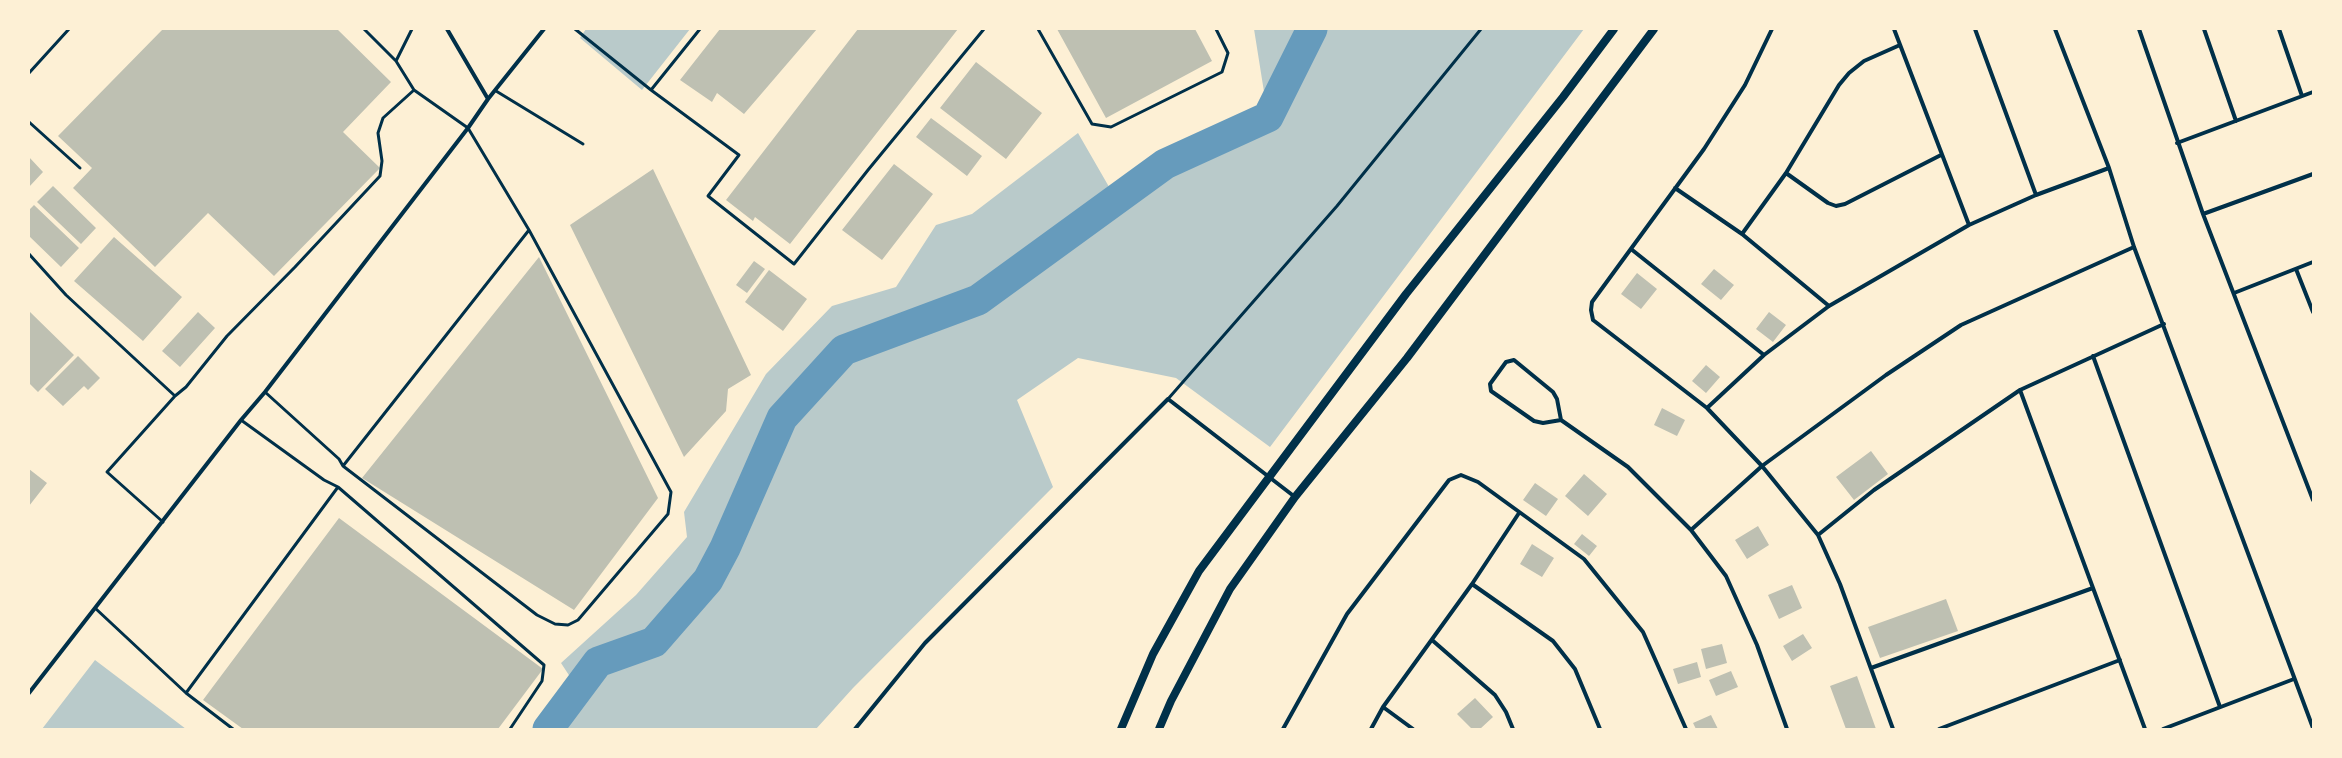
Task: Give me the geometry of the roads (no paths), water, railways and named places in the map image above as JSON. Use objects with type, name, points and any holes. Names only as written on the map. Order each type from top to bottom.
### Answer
[{"type":"main road","points":[[1121,729],[1153,654],[1199,571],[1406,294],[1563,98],[1614,29]]},
{"type":"main road","points":[[1160,729],[1171,701],[1230,589],[1295,497],[1407,358],[1654,29]]},
{"type":"street","points":[[447,29],[488,99]]},
{"type":"street","points":[[29,693],[241,420],[265,392],[468,128],[488,99],[496,91],[544,29]]},
{"type":"street","points":[[1772,29],[1745,85],[1704,148],[1592,302],[1590,310],[1593,320],[1707,408],[1762,466],[1818,534],[1840,584],[1893,729]]},
{"type":"street","points":[[1894,29],[1969,225]]},
{"type":"street","points":[[1975,29],[2036,195]]},
{"type":"street","points":[[2055,29],[2109,168],[2134,247],[2164,324],[2313,728]]},
{"type":"street","points":[[2139,29],[2177,143],[2203,214],[2313,500]]},
{"type":"street","points":[[2204,29],[2236,121]]},
{"type":"street","points":[[2280,29],[2302,96]]},
{"type":"street","points":[[1742,234],[1786,173],[1839,85],[1849,72],[1864,61],[1900,45]]},
{"type":"street","points":[[2177,143],[2313,92]]},
{"type":"street","points":[[1786,173],[1828,203],[1836,206],[1845,204],[1941,155]]},
{"type":"street","points":[[1707,408],[1764,355],[1829,306],[1969,225],[2036,195],[2109,168]]},
{"type":"street","points":[[2203,214],[2313,174]]},
{"type":"street","points":[[1675,188],[1742,234],[1829,306]]},
{"type":"street","points":[[1691,530],[1762,466],[1886,375],[1961,325],[2134,247]]},
{"type":"street","points":[[1632,249],[1764,355]]},
{"type":"street","points":[[2234,293],[2313,262]]},
{"type":"street","points":[[2296,269],[2313,312]]},
{"type":"street","points":[[1818,534],[1880,486],[2020,390],[2164,324]]},
{"type":"street","points":[[2093,356],[2220,707]]},
{"type":"street","points":[[1562,420],[1543,423],[1534,421],[1491,391],[1490,384],[1506,362],[1514,360],[1553,392],[1557,399],[1562,420],[1628,467],[1691,530],[1726,576],[1757,645],[1787,729]]},
{"type":"street","points":[[2020,390],[2145,729]]},
{"type":"street","points":[[855,729],[925,643],[1168,399],[1295,497]]},
{"type":"street","points":[[1283,729],[1347,614],[1449,480],[1461,475],[1478,482],[1584,559],[1643,632],[1686,729]]},
{"type":"street","points":[[1371,729],[1383,707],[1472,584],[1519,513]]},
{"type":"street","points":[[1472,584],[1553,641],[1575,669],[1600,729]]},
{"type":"street","points":[[1871,668],[2093,588]]},
{"type":"street","points":[[1432,640],[1495,695],[1506,712],[1513,729]]},
{"type":"street","points":[[1939,729],[2120,660]]},
{"type":"street","points":[[2163,729],[2294,679]]},
{"type":"street","points":[[1383,707],[1413,729]]},
{"type":"lane","points":[[29,73],[69,29]]},
{"type":"lane","points":[[265,392],[339,459],[343,466],[538,614],[555,624],[568,625],[578,620],[668,514],[671,492],[529,230],[468,128],[414,90],[396,61],[364,29]]},
{"type":"lane","points":[[396,61],[412,29]]},
{"type":"lane","points":[[575,29],[651,90],[739,155],[708,196],[794,264],[868,170],[984,29]]},
{"type":"lane","points":[[651,90],[700,29]]},
{"type":"lane","points":[[1038,29],[1092,124],[1111,127],[1222,72],[1228,53],[1216,29]]},
{"type":"lane","points":[[1168,399],[1337,206],[1481,29]]},
{"type":"lane","points":[[163,522],[107,472],[175,396],[186,387],[227,336],[296,267],[380,176],[382,161],[378,133],[383,118],[414,90]]},
{"type":"lane","points":[[496,91],[583,144]]},
{"type":"lane","points":[[29,122],[80,168]]},
{"type":"lane","points":[[343,466],[529,230]]},
{"type":"lane","points":[[29,254],[66,295],[175,396]]},
{"type":"lane","points":[[241,420],[324,480],[338,487],[544,665],[542,681],[510,729]]},
{"type":"lane","points":[[186,693],[338,487]]},
{"type":"lane","points":[[95,608],[186,693],[233,729]]},
{"type":"waterway","points":[[548,729],[598,662],[654,642],[708,580],[725,548],[782,418],[844,350],[978,300],[1165,164],[1268,117],[1312,29]]}]
